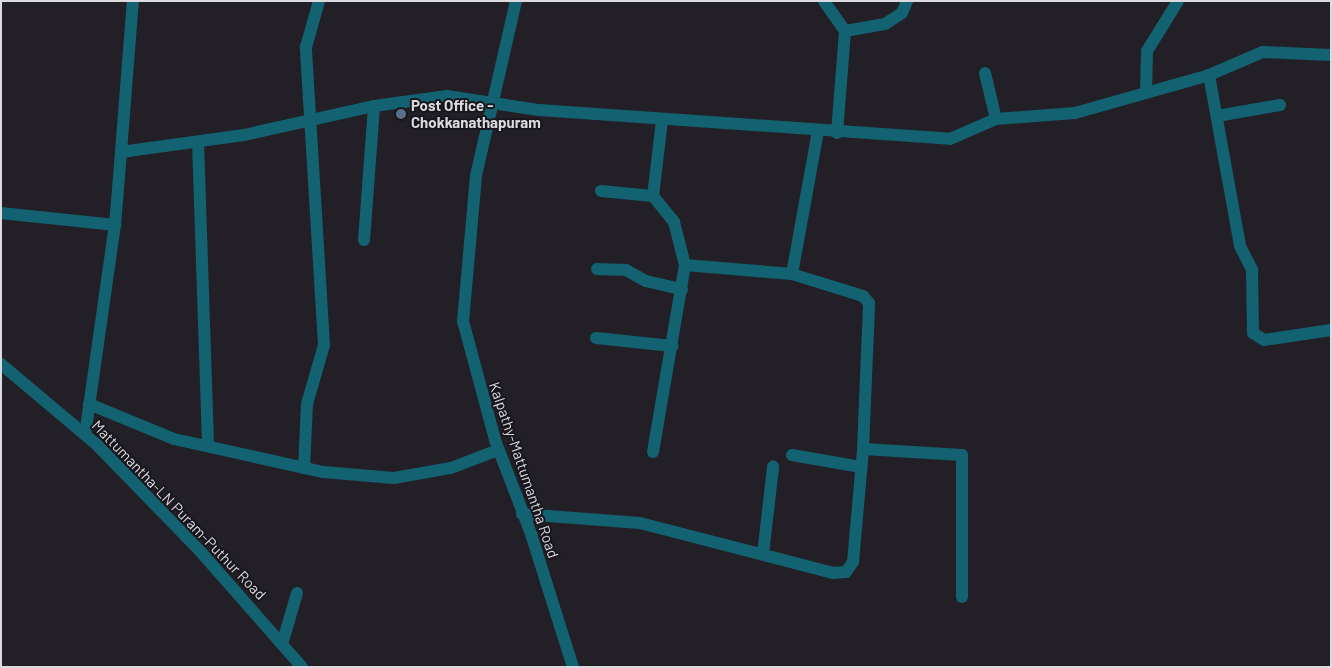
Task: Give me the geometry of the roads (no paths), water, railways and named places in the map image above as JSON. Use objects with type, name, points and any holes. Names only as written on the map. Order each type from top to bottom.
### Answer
[{"type":"street","points":[[85,435],[115,225],[133,1]]},
{"type":"street","points":[[304,468],[307,404],[324,345],[314,120],[306,47],[319,1]]},
{"type":"street","name":"Kalpathy-Mattumantha Road","points":[[516,1],[490,103],[467,249],[463,321],[498,450],[522,514],[572,667]]},
{"type":"street","points":[[824,1],[845,31],[837,133]]},
{"type":"street","points":[[845,31],[870,30],[885,24],[902,13],[907,1]]},
{"type":"street","points":[[1146,93],[1147,51],[1178,1]]},
{"type":"street","points":[[121,152],[198,142],[314,120],[374,106],[447,96],[490,103],[662,120],[950,139],[996,119],[1075,113],[1210,75],[1264,52],[1331,55]]},
{"type":"street","points":[[985,73],[996,119]]},
{"type":"street","points":[[1210,75],[1240,246],[1252,270],[1253,333],[1264,340],[1331,330]]},
{"type":"street","points":[[1217,116],[1280,105]]},
{"type":"street","points":[[364,240],[374,106]]},
{"type":"street","points":[[653,196],[662,120]]},
{"type":"street","points":[[792,274],[818,131]]},
{"type":"street","points":[[198,142],[208,446]]},
{"type":"street","points":[[601,191],[653,196],[674,222],[685,265],[673,346],[653,452]]},
{"type":"street","points":[[1,213],[115,225]]},
{"type":"street","points":[[522,514],[640,523],[833,573],[846,572],[853,562],[862,468],[869,303],[862,296],[792,274],[685,265]]},
{"type":"street","points":[[597,269],[626,270],[646,281],[682,289]]},
{"type":"street","points":[[596,338],[673,346]]},
{"type":"street","name":"Mattumantha-LN Puram-Puthur Road","points":[[1,364],[85,435],[283,641],[302,667]]},
{"type":"street","points":[[89,404],[174,438],[304,468],[394,478],[451,468],[498,450]]},
{"type":"street","points":[[863,449],[962,455],[962,597]]},
{"type":"street","points":[[792,455],[862,468]]},
{"type":"street","points":[[763,554],[772,467]]},
{"type":"street","points":[[283,641],[297,593]]},
{"type":"place","name":"Post Office - Chokkanathapuram","points":[[401,114]]}]
